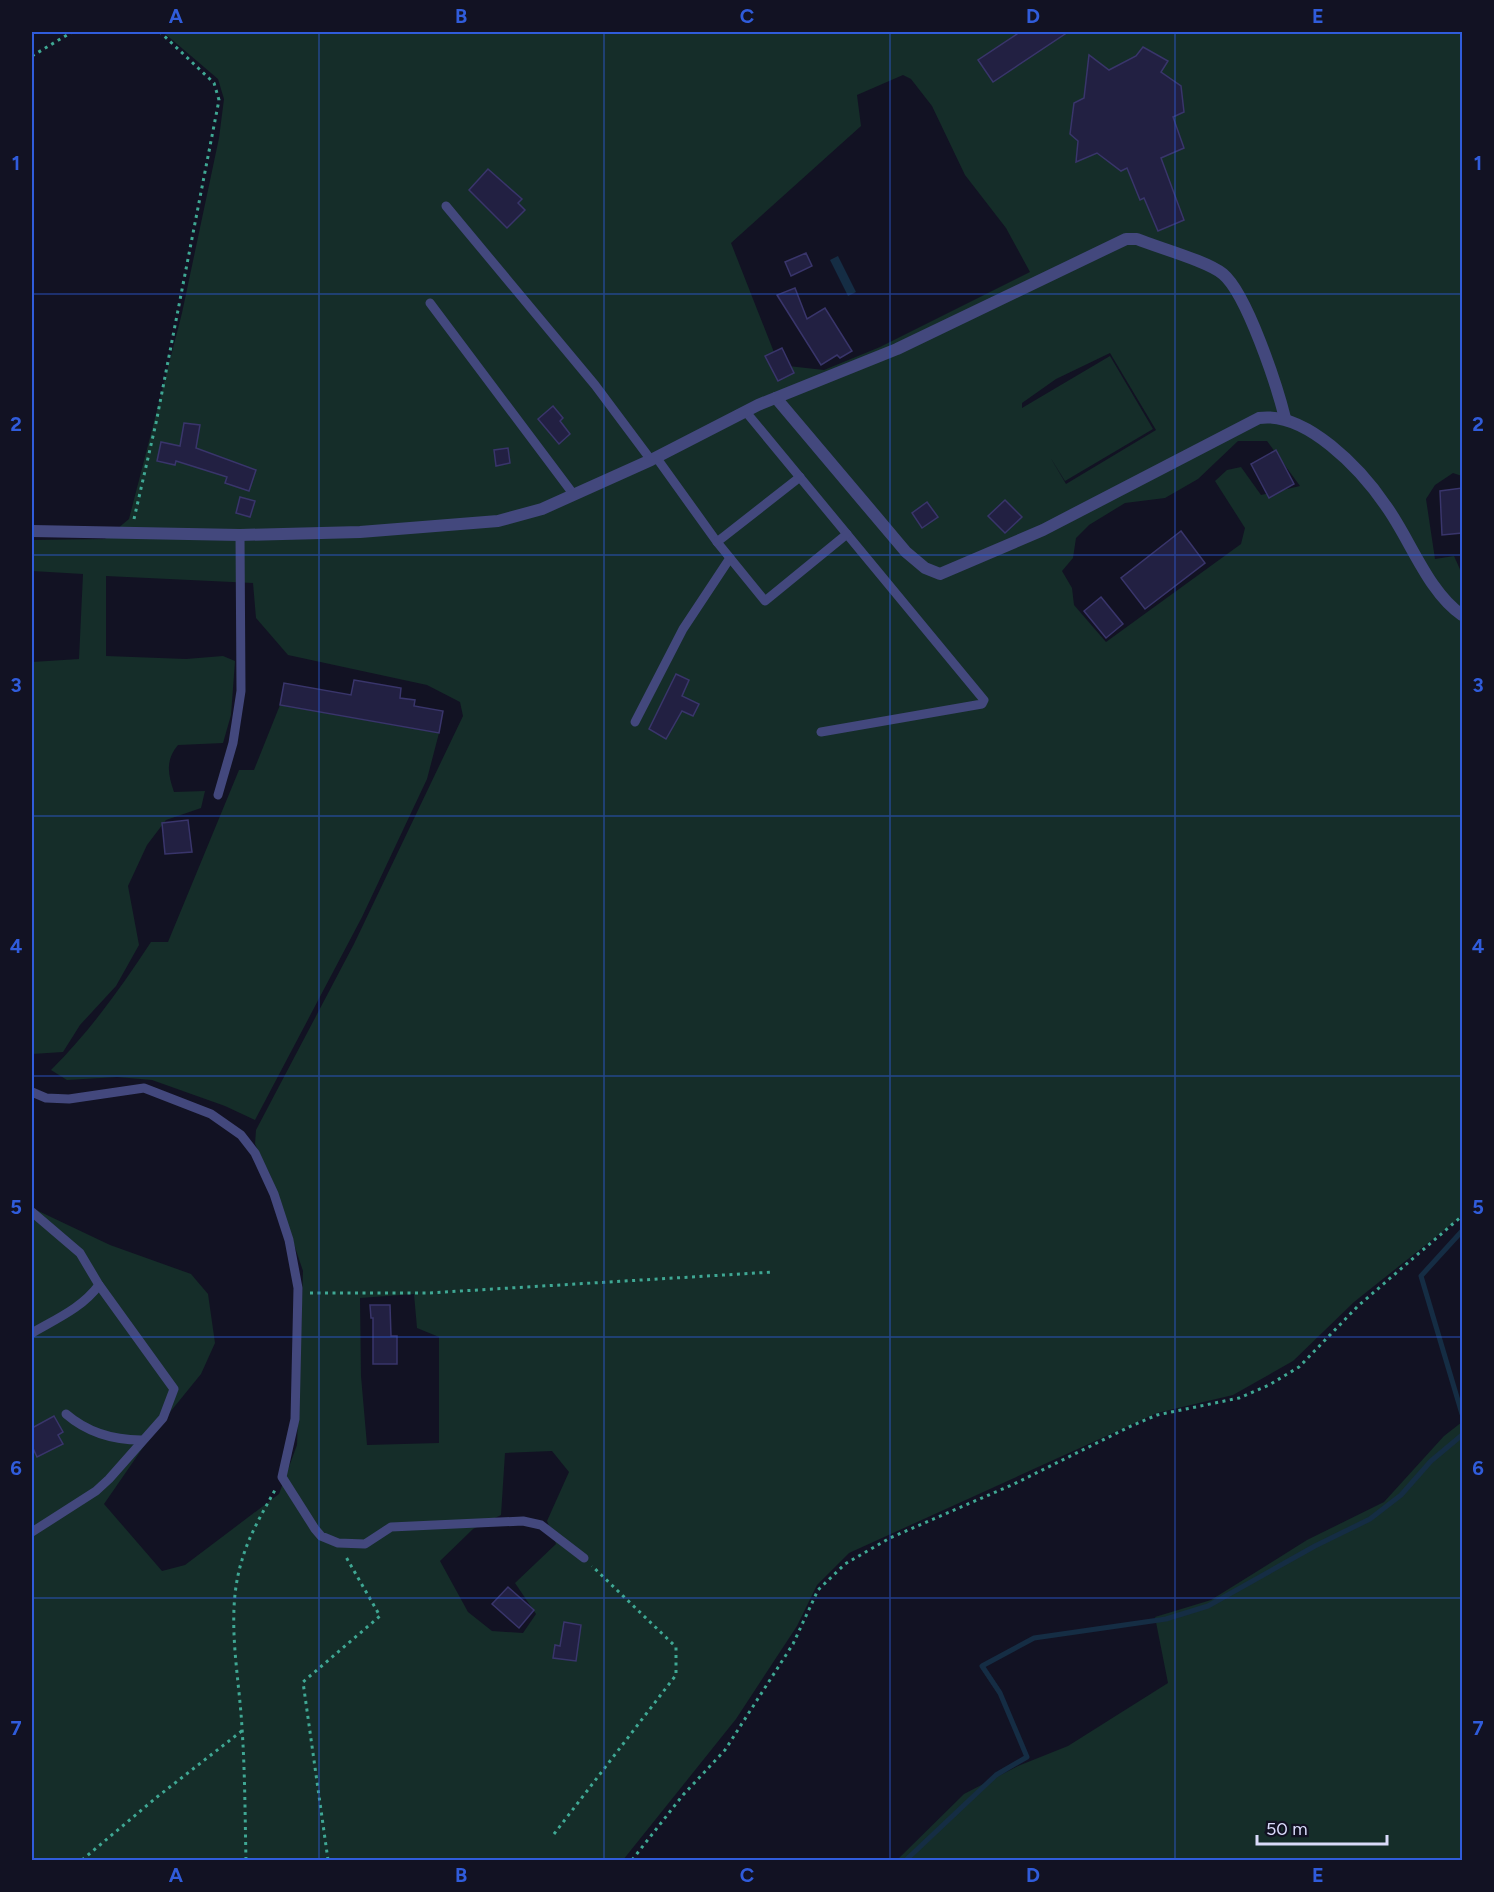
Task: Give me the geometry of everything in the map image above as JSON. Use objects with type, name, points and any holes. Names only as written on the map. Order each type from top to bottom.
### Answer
[{"type":"street","points":[[32,531],[240,535],[360,532],[498,521],[542,509],[574,495],[776,398],[897,349],[1113,243],[1137,239],[1216,270],[1229,281],[1257,334],[1285,418]]},
{"type":"street","points":[[776,398],[906,552],[925,568],[940,574],[1043,530],[1259,418],[1285,418],[1316,434],[1366,480],[1387,506],[1431,580],[1462,615]]},
{"type":"lane","points":[[446,206],[654,458],[765,601],[847,534]]},
{"type":"lane","points":[[430,303],[574,495]]},
{"type":"lane","points":[[746,412],[984,700],[982,704],[821,732]]},
{"type":"lane","points":[[717,542],[800,477]]},
{"type":"lane","points":[[218,795],[233,743],[241,691],[243,639],[240,535]]},
{"type":"lane","points":[[634,722],[682,629],[730,558]]},
{"type":"lane","points":[[32,1092],[46,1098],[69,1099],[144,1088],[211,1114],[231,1126],[255,1153],[265,1173],[289,1240],[298,1288],[295,1419],[282,1477],[321,1536],[338,1542],[365,1544],[391,1527],[523,1521],[541,1525],[584,1558]]},
{"type":"lane","points":[[32,1212],[80,1253],[99,1285],[174,1389],[163,1418],[141,1440],[109,1479],[96,1491],[32,1532]]},
{"type":"lane","points":[[32,1333],[71,1311],[91,1296],[99,1285]]},
{"type":"lane","points":[[66,1414],[78,1424],[98,1433],[119,1440],[141,1440]]},
{"type":"path","points":[[32,56],[72,32]]},
{"type":"path","points":[[131,532],[156,423],[219,100],[214,83],[159,32]]},
{"type":"path","points":[[632,1860],[683,1795],[726,1750],[793,1644],[818,1590],[845,1564],[890,1538],[1014,1484],[1157,1415],[1239,1398],[1269,1385],[1299,1367],[1358,1306],[1462,1216]]},
{"type":"path","points":[[298,1288],[314,1294],[377,1291],[428,1293],[773,1272]]},
{"type":"path","points":[[246,1860],[243,1730],[234,1626],[241,1561],[257,1523],[282,1477]]},
{"type":"path","points":[[328,1860],[303,1682],[380,1616],[338,1542]]},
{"type":"path","points":[[554,1834],[676,1675],[676,1647],[584,1558]]},
{"type":"path","points":[[82,1860],[157,1797],[243,1730]]},
{"type":"green space","points":[[163,32],[1462,32],[1462,476],[1453,473],[1435,485],[1426,499],[1435,559],[1454,556],[1462,574],[1462,1216],[1354,1302],[1293,1361],[1233,1395],[1157,1413],[849,1553],[817,1585],[797,1626],[736,1719],[623,1860],[32,1860],[32,1208],[110,1245],[191,1274],[208,1294],[215,1343],[201,1374],[153,1433],[104,1504],[162,1571],[185,1565],[279,1494],[297,1445],[303,1271],[272,1179],[255,1144],[256,1130],[354,944],[463,716],[460,702],[427,685],[288,655],[256,618],[253,583],[106,576],[106,656],[186,659],[223,656],[235,661],[231,715],[223,743],[178,745],[171,756],[169,774],[174,792],[205,791],[201,808],[166,820],[147,845],[128,886],[139,945],[116,986],[80,1025],[63,1052],[32,1054],[32,662],[79,659],[83,574],[32,571],[32,540],[105,539],[129,519],[182,313],[219,138],[224,99],[218,79]],"holes":[[[903,75],[911,79],[932,106],[965,175],[1006,228],[1030,272],[880,347],[824,370],[779,365],[731,243],[861,126],[857,95]],[[1110,353],[1156,430],[1066,484],[1050,457],[1065,481],[1153,429],[1110,356],[1022,408],[1022,403],[1056,379]],[[1238,441],[1267,441],[1300,486],[1261,495],[1241,467],[1227,470],[1215,481],[1245,528],[1241,544],[1106,642],[1074,605],[1072,588],[1062,571],[1073,558],[1076,538],[1089,525],[1125,503],[1165,498],[1198,479]],[[414,1294],[417,1328],[439,1337],[439,1443],[367,1445],[361,1376],[360,1298]],[[552,1451],[569,1472],[547,1521],[556,1544],[515,1583],[536,1614],[523,1633],[492,1631],[468,1612],[440,1561],[473,1529],[501,1515],[505,1453]]]},
{"type":"green space","points":[[280,705],[439,733],[427,779],[362,917],[255,1120],[225,1106],[152,1080],[117,1077],[67,1080],[51,1070],[104,1009],[151,942],[168,942],[239,770],[254,770]]},
{"type":"green space","points":[[1462,1422],[1462,1860],[897,1860],[964,1794],[1018,1766],[1068,1746],[1168,1683],[1155,1617],[1211,1600],[1307,1540],[1384,1502],[1444,1436]]},
{"type":"water","points":[[838,256],[856,292],[848,296],[830,260]]},
{"type":"building","points":[[1020,32],[1068,32],[993,82],[978,60]]},
{"type":"building","points":[[1143,47],[1168,61],[1161,72],[1181,86],[1184,112],[1173,117],[1184,148],[1161,158],[1184,220],[1158,231],[1144,198],[1140,200],[1127,168],[1121,171],[1097,153],[1076,162],[1078,141],[1070,134],[1074,103],[1084,98],[1089,55],[1109,70],[1136,56]]},
{"type":"building","points":[[488,169],[522,199],[518,203],[525,210],[507,228],[469,190]]},
{"type":"building","points":[[806,253],[812,266],[791,276],[785,262]]},
{"type":"building","points":[[795,288],[807,319],[825,308],[852,351],[840,358],[837,355],[821,365],[777,295]]},
{"type":"building","points":[[782,348],[794,373],[778,381],[765,356]]},
{"type":"building","points":[[553,406],[563,418],[560,421],[570,434],[559,444],[538,419]]},
{"type":"building","points":[[184,423],[200,425],[196,448],[256,470],[249,491],[225,483],[227,477],[176,461],[175,465],[157,461],[161,442],[180,446]]},
{"type":"building","points":[[508,448],[510,463],[496,466],[494,450]]},
{"type":"building","points":[[1276,450],[1294,484],[1269,498],[1251,464]]},
{"type":"building","points":[[1462,488],[1462,533],[1442,535],[1440,491]]},
{"type":"building","points":[[240,497],[255,501],[250,517],[236,513]]},
{"type":"building","points":[[1005,500],[1022,517],[1005,533],[988,516]]},
{"type":"building","points":[[927,502],[938,517],[922,528],[912,513]]},
{"type":"building","points":[[1181,531],[1205,563],[1145,609],[1121,578]]},
{"type":"building","points":[[1101,597],[1123,624],[1106,638],[1084,611]]},
{"type":"building","points":[[676,674],[689,680],[682,696],[699,704],[693,716],[682,711],[666,739],[649,729]]},
{"type":"building","points":[[354,680],[401,688],[400,698],[415,700],[414,706],[443,711],[439,733],[280,705],[284,683],[351,695]]},
{"type":"building","points":[[188,820],[192,852],[165,854],[162,823]]},
{"type":"building","points":[[370,1305],[390,1305],[391,1336],[397,1336],[397,1364],[373,1364],[373,1318],[371,1318]]},
{"type":"building","points":[[54,1416],[63,1432],[58,1435],[63,1444],[37,1457],[32,1446],[32,1428]]},
{"type":"building","points":[[508,1587],[534,1610],[519,1628],[492,1604]]},
{"type":"building","points":[[564,1622],[581,1625],[576,1661],[553,1658],[555,1645],[560,1646]]},
{"type":"waterway","points":[[1462,1231],[1421,1276],[1462,1414]]},
{"type":"waterway","points":[[906,1860],[996,1775],[1027,1757],[1000,1693],[982,1666],[1034,1638],[1166,1619],[1208,1606],[1315,1546],[1370,1519],[1401,1495],[1431,1461],[1462,1435]]}]
